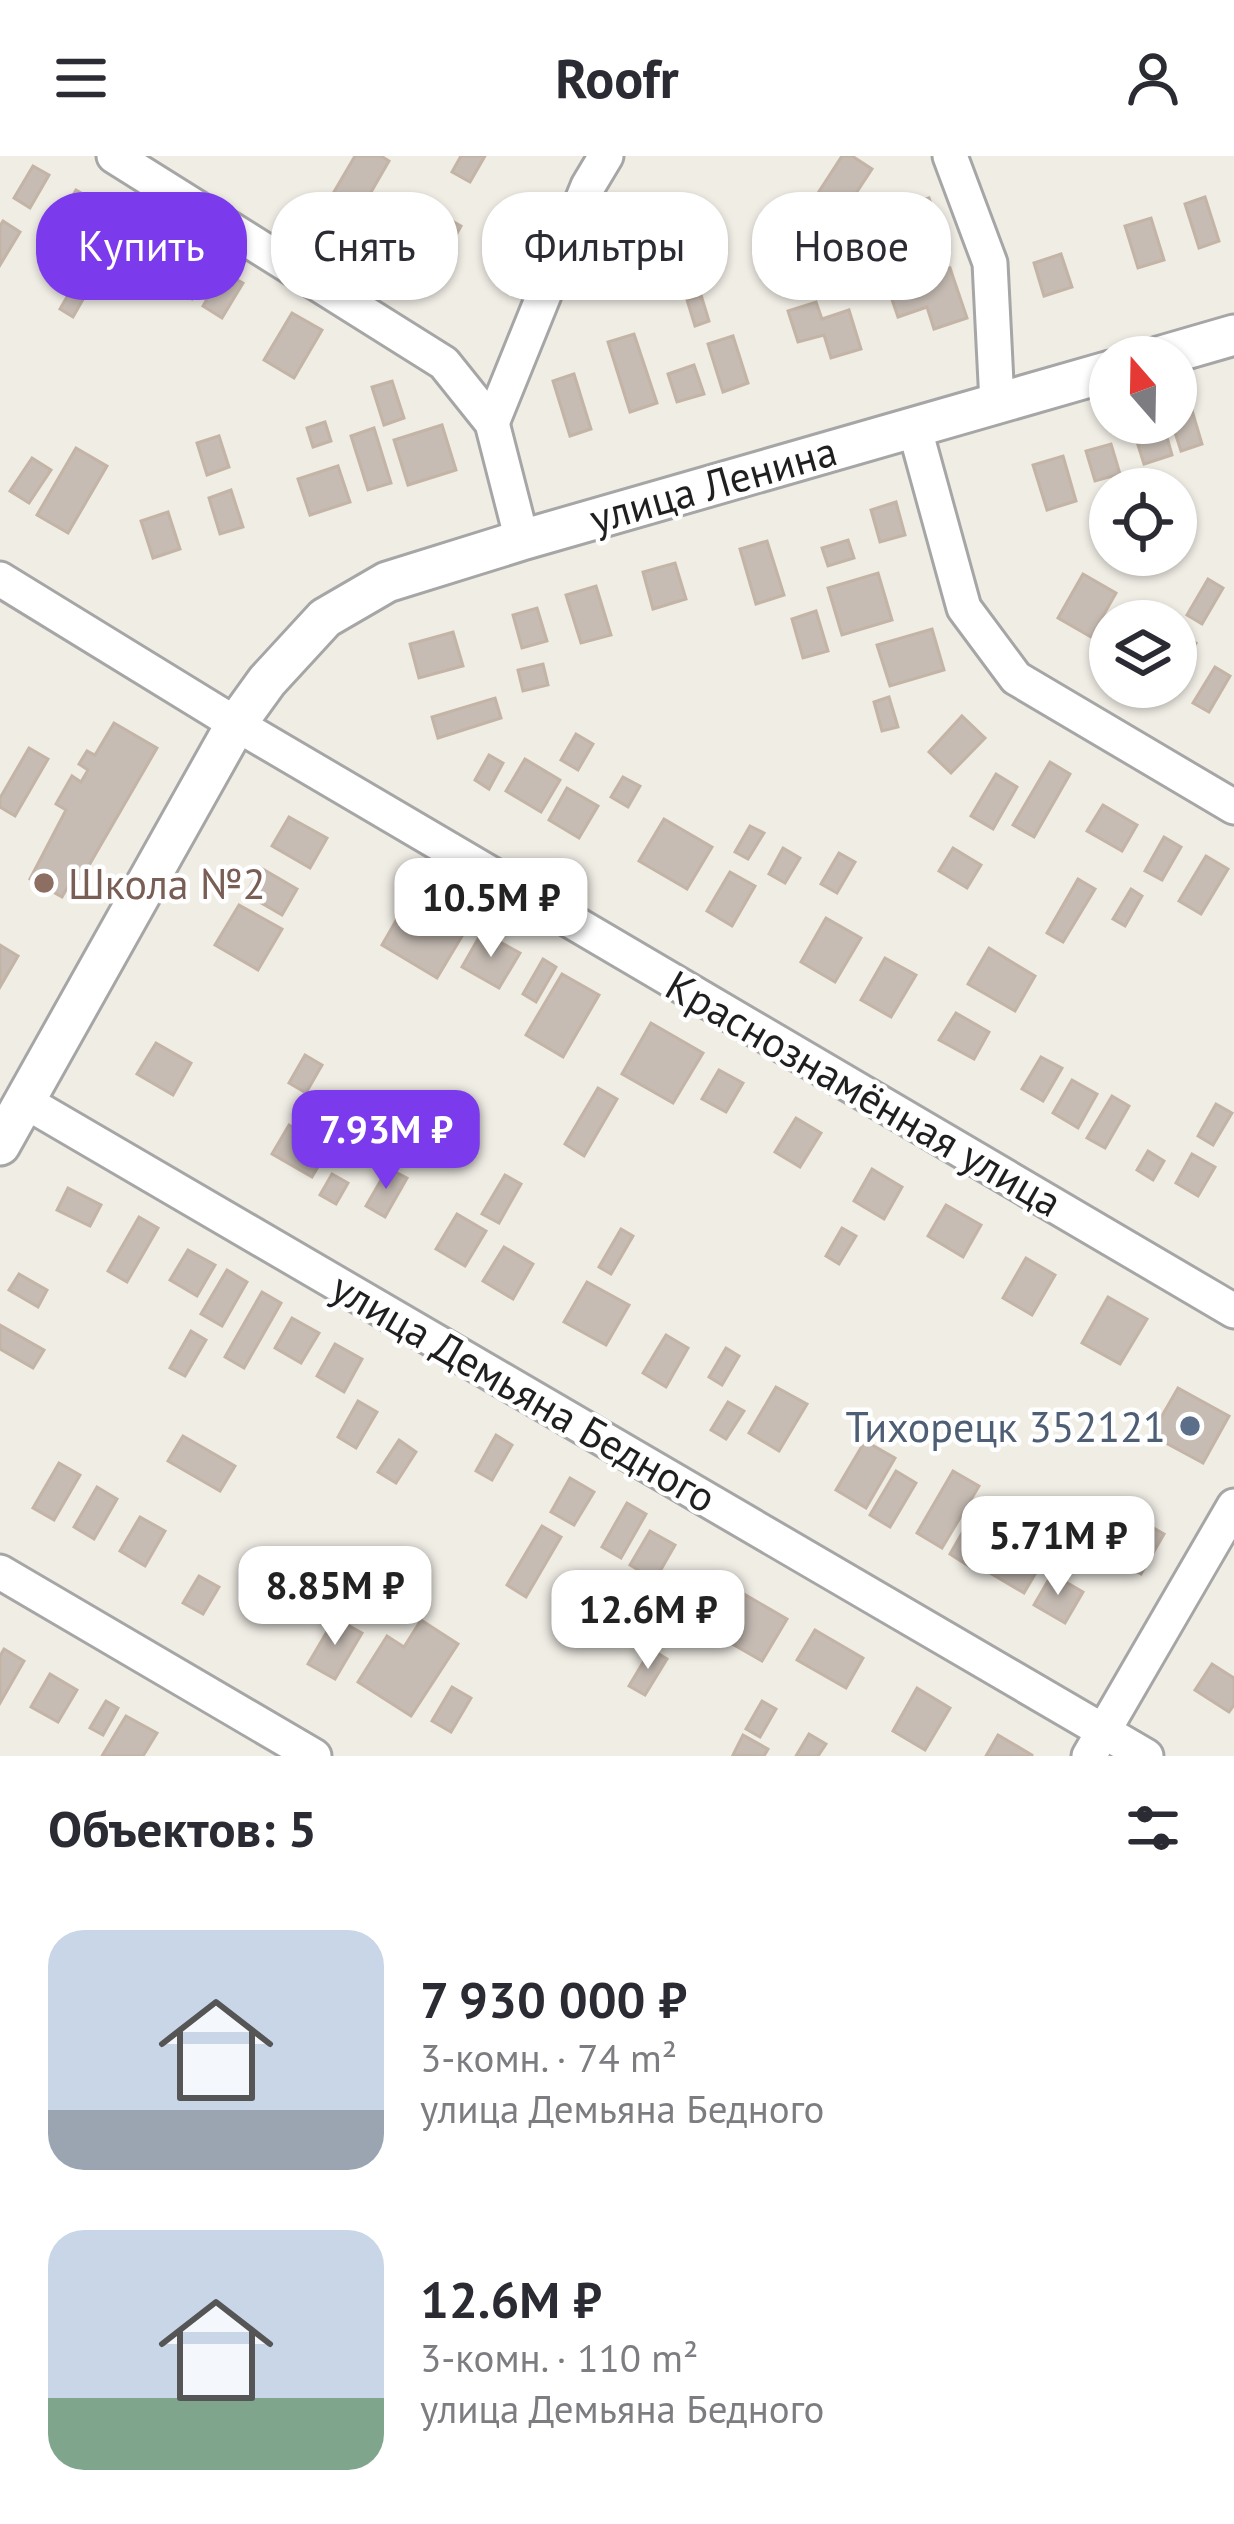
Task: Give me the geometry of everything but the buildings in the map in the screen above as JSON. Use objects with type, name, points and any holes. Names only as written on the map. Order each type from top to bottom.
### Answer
[{"type":"street","points":[[114,156],[444,363],[492,423],[522,539]]},
{"type":"street","points":[[492,423],[588,186],[606,156]]},
{"type":"street","points":[[950,156],[990,263],[997,404]]},
{"type":"street","points":[[1197,346],[1234,335]]},
{"type":"street","name":"улица Ленина","points":[[0,1145],[236,724],[267,681],[325,618],[387,582],[522,539],[1089,377]]},
{"type":"street","points":[[914,425],[964,608],[1016,678],[1234,807]]},
{"type":"street","name":"Краснознамённая улица","points":[[0,579],[236,724],[1234,1311]]},
{"type":"street","name":"улица Демьяна Бедного","points":[[26,1102],[1097,1743],[1146,1756]]},
{"type":"street","points":[[1097,1743],[1234,1506]]},
{"type":"street","points":[[0,1572],[314,1756]]},
{"type":"place","name":"Школа №2","points":[[44,883]]},
{"type":"place","name":"Тихорецк 352121","points":[[1190,1426]]}]
